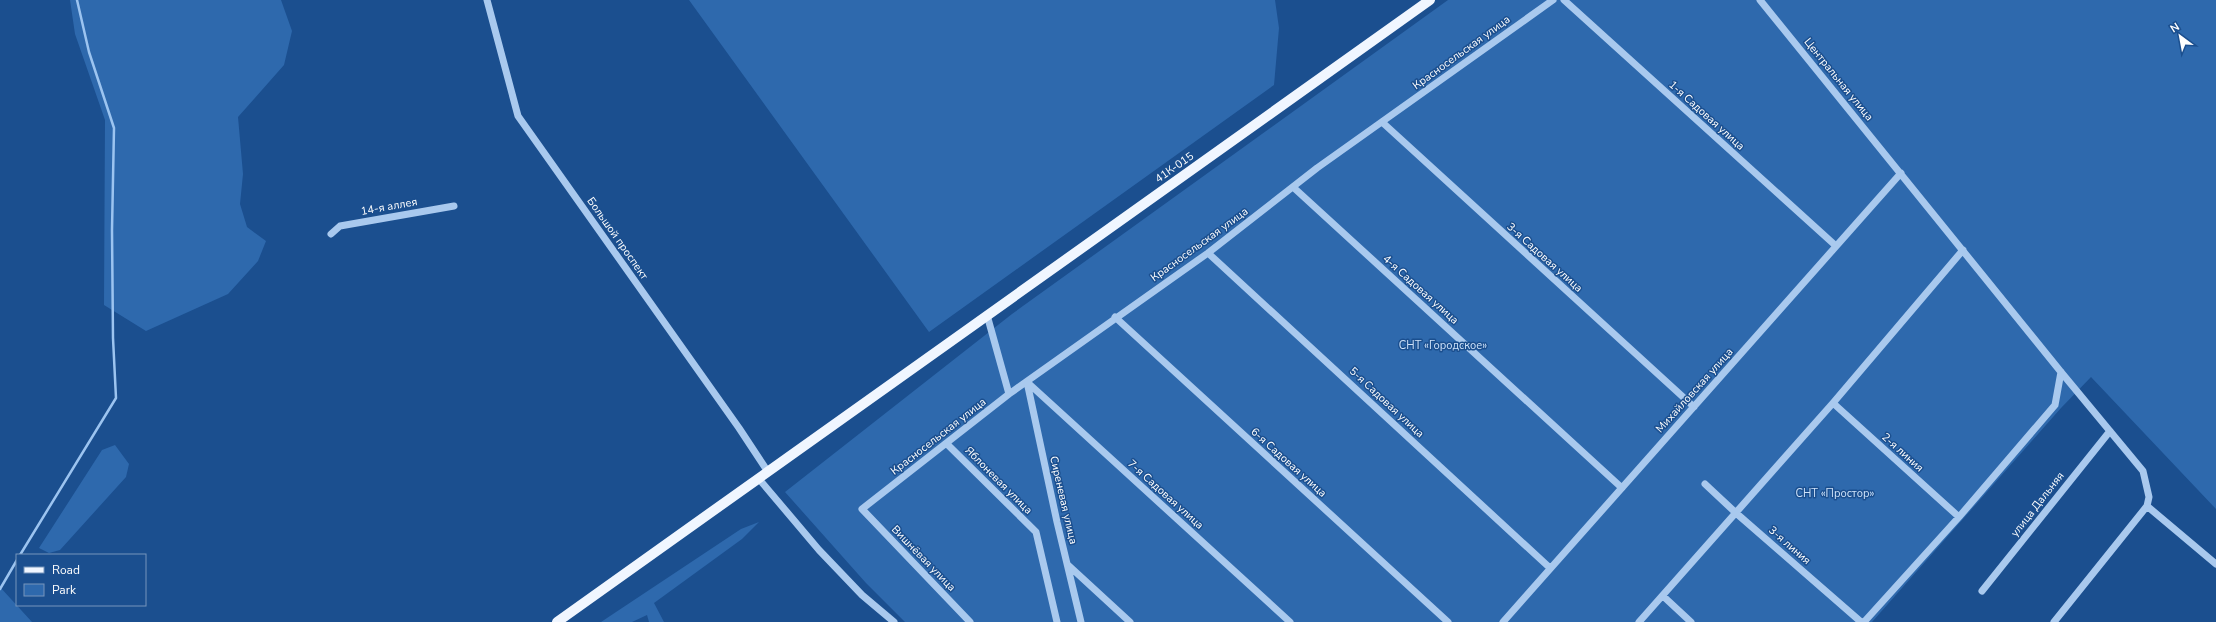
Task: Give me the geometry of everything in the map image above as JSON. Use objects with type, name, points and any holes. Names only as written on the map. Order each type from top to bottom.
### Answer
[{"type":"main road","name":"41К-015","points":[[556,622],[1430,0]]},
{"type":"street","name":"Большой проспект","points":[[487,0],[518,116],[735,422],[768,472]]},
{"type":"street","name":"Красносельская улица","points":[[862,509],[1009,394],[1208,253],[1293,187],[1553,0]]},
{"type":"street","name":"1-я Садовая улица","points":[[1564,0],[1836,246]]},
{"type":"street","name":"Центральная улица","points":[[1760,0],[2143,471],[2149,498],[2147,506]]},
{"type":"street","name":"3-я Садовая улица","points":[[1382,122],[1694,407]]},
{"type":"street","name":"Михайловская улица","points":[[1503,622],[1901,173]]},
{"type":"street","name":"4-я Садовая улица","points":[[1293,187],[1622,488]]},
{"type":"street","name":"14-я аллея","points":[[331,234],[340,226],[454,206]]},
{"type":"street","points":[[1638,622],[1833,403],[1963,250]]},
{"type":"street","name":"5-я Садовая улица","points":[[1208,253],[1550,568]]},
{"type":"street","points":[[987,315],[1009,394]]},
{"type":"street","name":"6-я Садовая улица","points":[[1116,317],[1448,622]]},
{"type":"street","points":[[1863,622],[1959,517],[2055,405],[2061,372]]},
{"type":"street","name":"Сиреневая улица","points":[[1027,382],[1081,622]]},
{"type":"street","name":"7-я Садовая улица","points":[[1027,382],[1290,622]]},
{"type":"street","name":"2-я линия","points":[[1833,403],[1959,517]]},
{"type":"street","name":"улица Дальняя","points":[[1982,591],[2110,431]]},
{"type":"street","name":"Яблоневая улица","points":[[947,444],[1036,532],[1058,622]]},
{"type":"street","points":[[759,479],[819,550],[862,595],[894,622]]},
{"type":"street","name":"3-я линия","points":[[1705,484],[1736,513],[1863,622]]},
{"type":"street","points":[[2054,622],[2147,506],[2216,564]]},
{"type":"street","name":"Вишнёвая улица","points":[[862,509],[970,622]]},
{"type":"street","points":[[1068,565],[1130,622]]},
{"type":"street","points":[[1662,596],[1691,622]]},
{"type":"green space","points":[[70,0],[281,0],[292,31],[284,65],[238,117],[243,174],[240,204],[247,227],[266,241],[258,261],[228,294],[146,331],[104,305],[105,120],[75,34]]},
{"type":"green space","points":[[689,0],[1275,0],[1279,28],[1274,85],[929,332]]},
{"type":"green space","name":"СНТ «Городское»","points":[[1448,0],[2216,0],[2216,509],[2091,377],[2061,408],[1872,622],[905,622],[866,583],[785,492],[1012,314]]},
{"type":"green space","points":[[115,445],[129,464],[126,477],[60,550],[49,553],[39,548],[102,450]]},
{"type":"green space","points":[[759,522],[742,539],[654,603],[664,622],[649,622],[647,615],[632,622],[601,622],[741,529]]},
{"type":"green space","points":[[0,587],[32,622],[0,622]]},
{"type":"waterway","points":[[21,554],[116,398],[113,338],[112,230],[114,128],[89,52],[77,0]]},
{"type":"waterway","points":[[0,589],[16,562]]},
{"type":"park label","name":"СНТ «Простор»","points":[[1835,493]]}]
